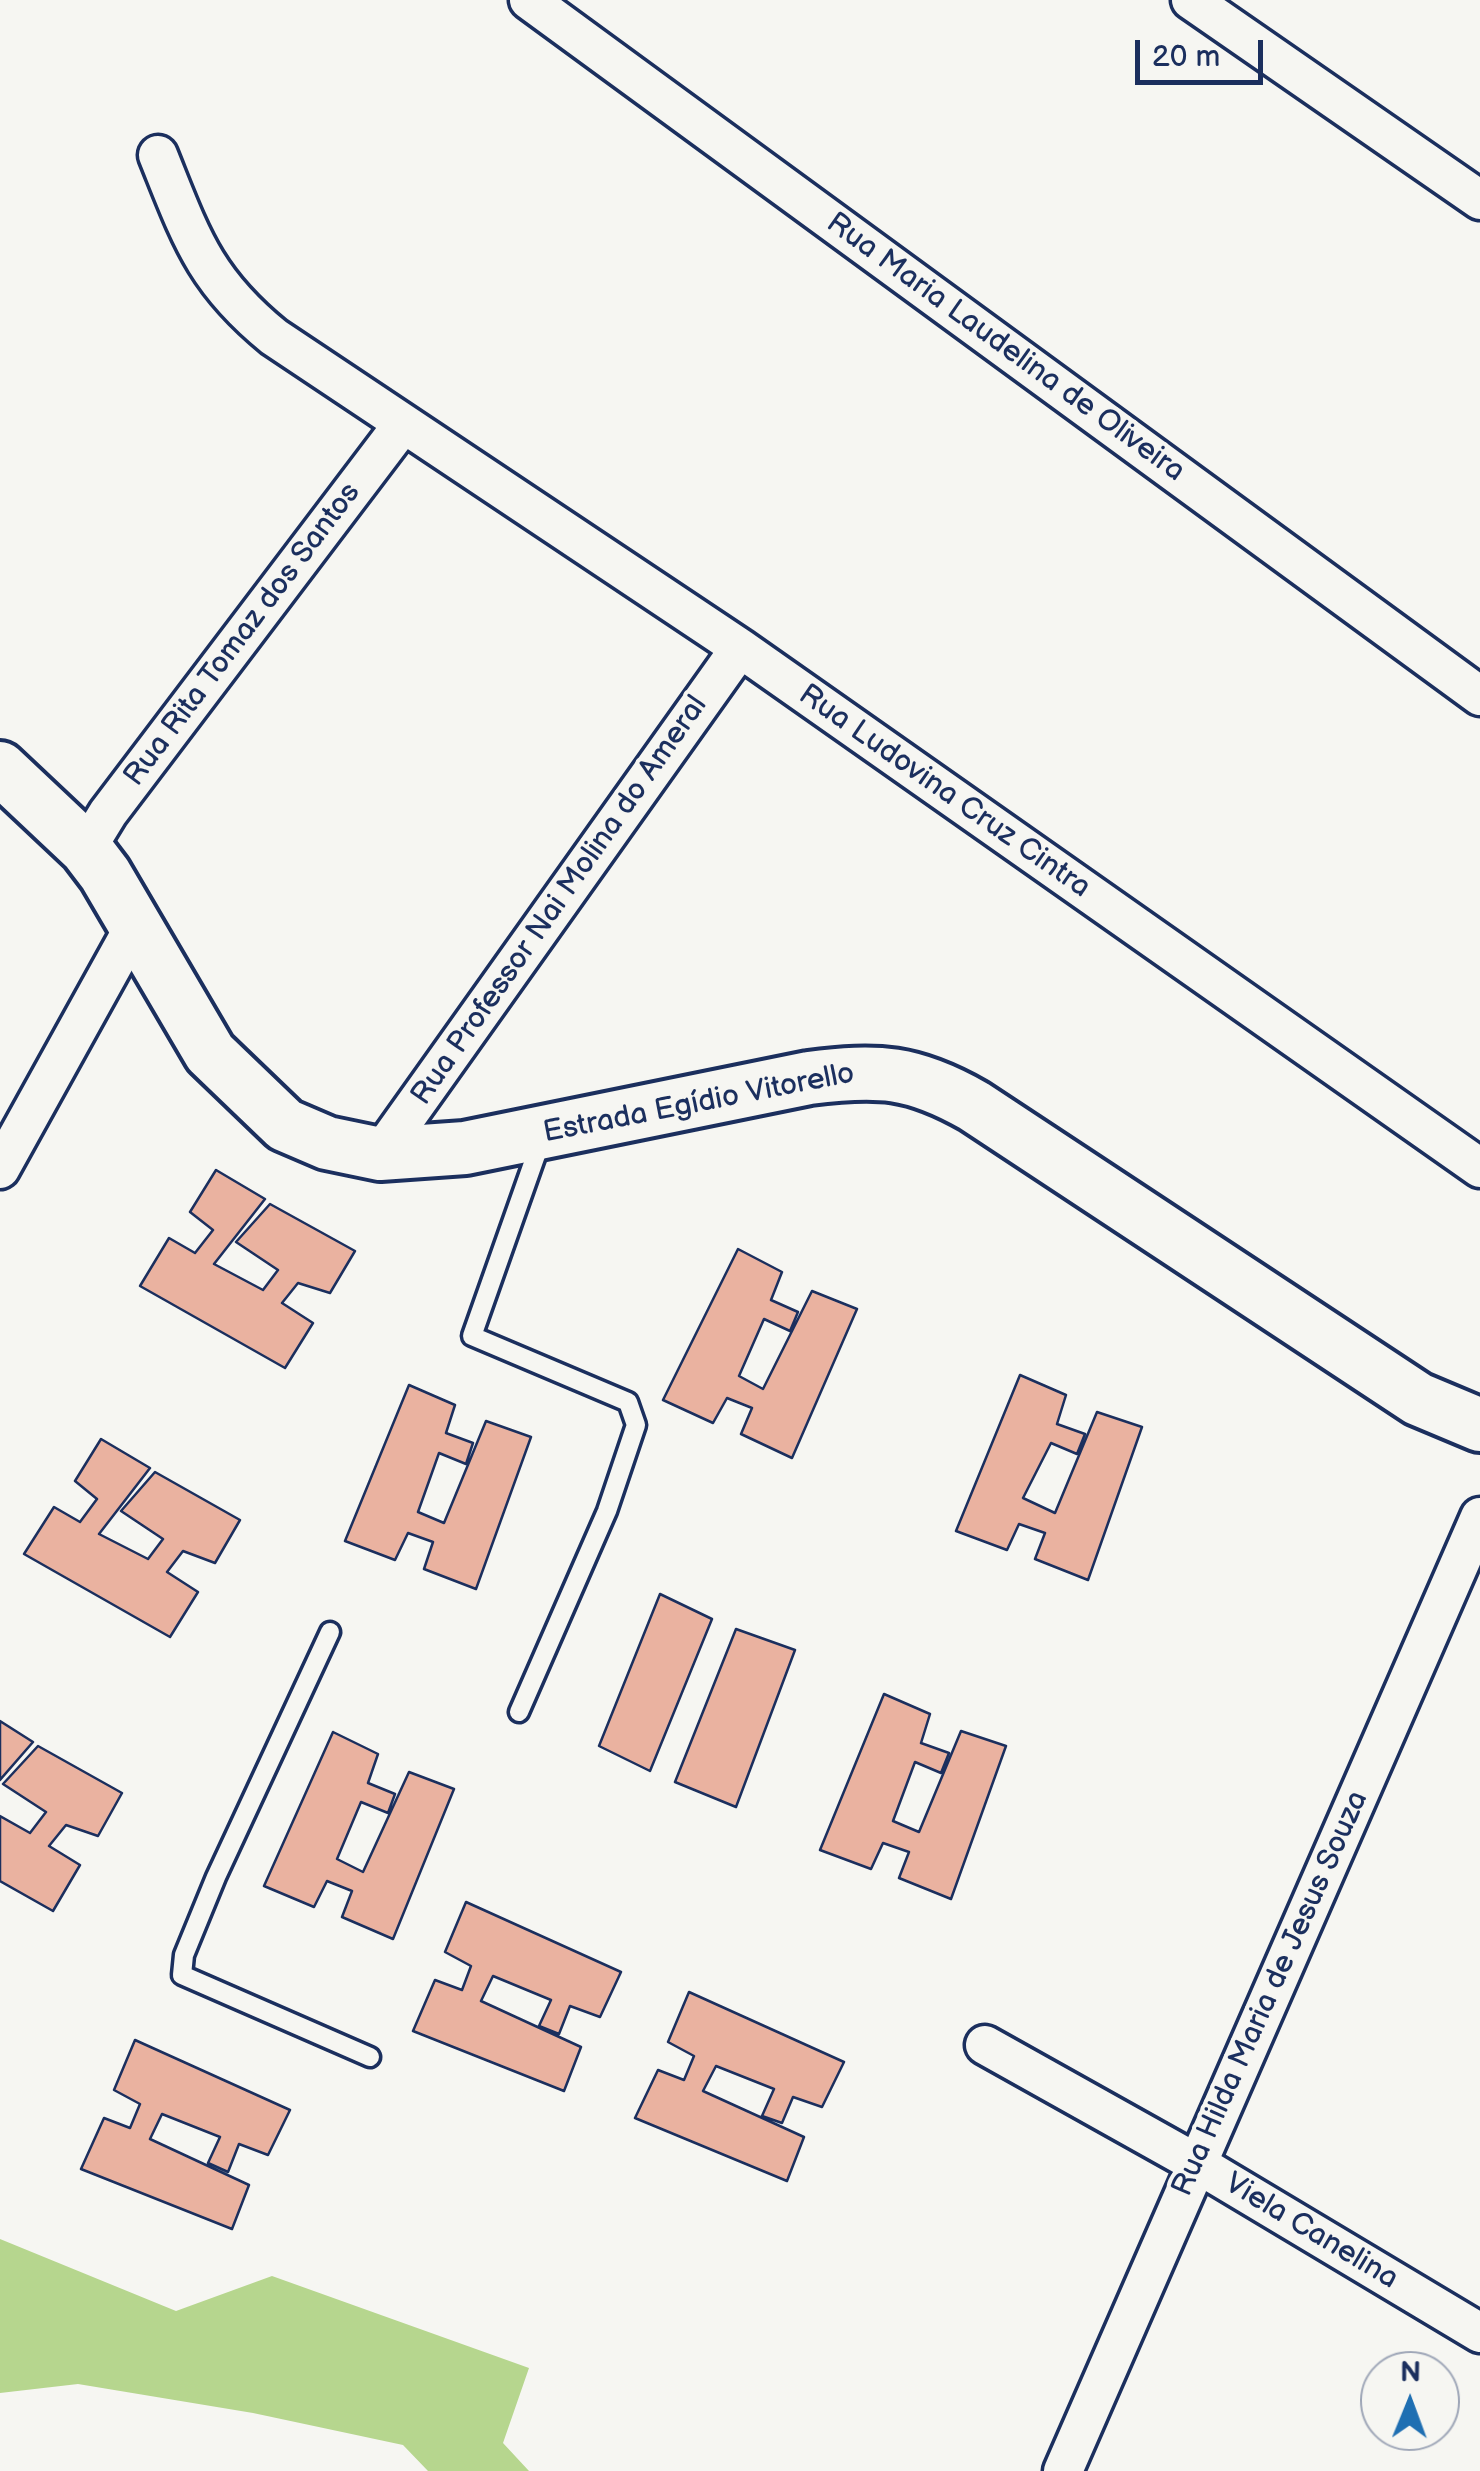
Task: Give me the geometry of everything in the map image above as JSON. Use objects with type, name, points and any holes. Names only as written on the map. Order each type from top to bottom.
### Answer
[{"type":"street","name":"Rua Maria Laudelina de Oliveira","points":[[529,0],[1480,696]]},
{"type":"street","points":[[1191,0],[1480,200]]},
{"type":"street","name":"Rua Ludovina Cruz Cintra","points":[[158,156],[185,223],[221,289],[274,337],[740,648],[1478,1164]]},
{"type":"street","name":"Rua Rita Tomaz dos Santos","points":[[86,850],[108,813],[403,424]]},
{"type":"street","name":"Rua Professor Nai Molina do Ameral","points":[[380,1154],[740,648]]},
{"type":"street","name":"Estrada Egídio Vitorello","points":[[0,768],[86,850],[210,1053],[285,1125],[327,1142],[380,1154],[465,1148],[856,1072],[899,1073],[934,1083],[1418,1400],[1480,1425]]},
{"type":"street","points":[[0,1169],[134,928]]},
{"type":"street","name":"Rua Hilda Maria de Jesus Souza","points":[[1063,2471],[1480,1517]]},
{"type":"street","name":"Viela Canelina","points":[[985,2045],[1196,2163],[1480,2334]]},
{"type":"lane","points":[[519,1712],[607,1511],[636,1425],[628,1402],[472,1336],[544,1133]]},
{"type":"lane","points":[[330,1632],[216,1877],[184,1955],[182,1975],[370,2057]]},
{"type":"green space","points":[[0,2239],[176,2311],[272,2276],[529,2368],[503,2443],[529,2471],[428,2471],[403,2445],[253,2413],[78,2384],[0,2393]]},
{"type":"building","points":[[216,1170],[265,1199],[214,1264],[263,1290],[278,1270],[236,1242],[270,1204],[355,1251],[330,1293],[298,1283],[282,1303],[313,1323],[285,1368],[140,1286],[169,1238],[195,1253],[213,1230],[190,1212]]},
{"type":"building","points":[[738,1249],[782,1272],[771,1300],[798,1312],[790,1331],[764,1319],[739,1376],[763,1389],[812,1291],[857,1309],[792,1458],[741,1434],[752,1408],[727,1398],[713,1423],[663,1400]]},
{"type":"building","points":[[1020,1375],[1066,1395],[1057,1424],[1085,1434],[1077,1454],[1051,1443],[1023,1498],[1055,1513],[1097,1412],[1142,1427],[1088,1580],[1035,1559],[1045,1533],[1019,1524],[1007,1550],[956,1531]]},
{"type":"building","points":[[409,1385],[455,1405],[446,1433],[473,1443],[466,1464],[439,1453],[418,1512],[444,1523],[486,1421],[531,1437],[476,1589],[424,1569],[433,1542],[408,1533],[395,1560],[345,1541]]},
{"type":"building","points":[[101,1439],[150,1468],[99,1534],[148,1559],[163,1539],[121,1511],[155,1472],[240,1520],[215,1563],[183,1551],[167,1572],[198,1592],[170,1637],[24,1554],[54,1507],[80,1522],[97,1499],[75,1481]]},
{"type":"building","points":[[660,1594],[712,1619],[650,1771],[599,1746]]},
{"type":"building","points":[[736,1629],[795,1650],[736,1807],[675,1782]]},
{"type":"building","points":[[884,1694],[930,1714],[921,1743],[949,1753],[941,1773],[915,1762],[893,1821],[919,1832],[961,1731],[1006,1746],[951,1899],[899,1878],[909,1852],[883,1843],[871,1869],[820,1850]]},
{"type":"building","points":[[0,1721],[33,1742],[0,1780]]},
{"type":"building","points":[[333,1732],[378,1754],[368,1783],[395,1794],[388,1813],[361,1802],[337,1859],[363,1872],[409,1772],[454,1789],[393,1939],[342,1917],[352,1891],[327,1881],[314,1907],[264,1886]]},
{"type":"building","points":[[38,1746],[122,1793],[98,1836],[66,1825],[49,1846],[80,1865],[53,1911],[0,1881],[0,1816],[30,1833],[46,1812],[3,1784]]},
{"type":"building","points":[[466,1902],[621,1972],[600,2017],[570,2006],[559,2034],[539,2026],[551,2000],[493,1976],[481,2001],[581,2047],[564,2091],[413,2031],[435,1980],[462,1990],[471,1966],[445,1952]]},
{"type":"building","points":[[689,1992],[844,2062],[822,2107],[793,2097],[782,2123],[762,2116],[774,2089],[716,2066],[703,2091],[804,2137],[787,2181],[635,2118],[658,2070],[684,2080],[694,2056],[668,2042]]},
{"type":"building","points":[[135,2040],[290,2110],[268,2155],[239,2144],[228,2172],[208,2163],[220,2137],[162,2114],[150,2139],[249,2185],[232,2229],[81,2169],[104,2118],[130,2128],[140,2104],[114,2090]]}]
